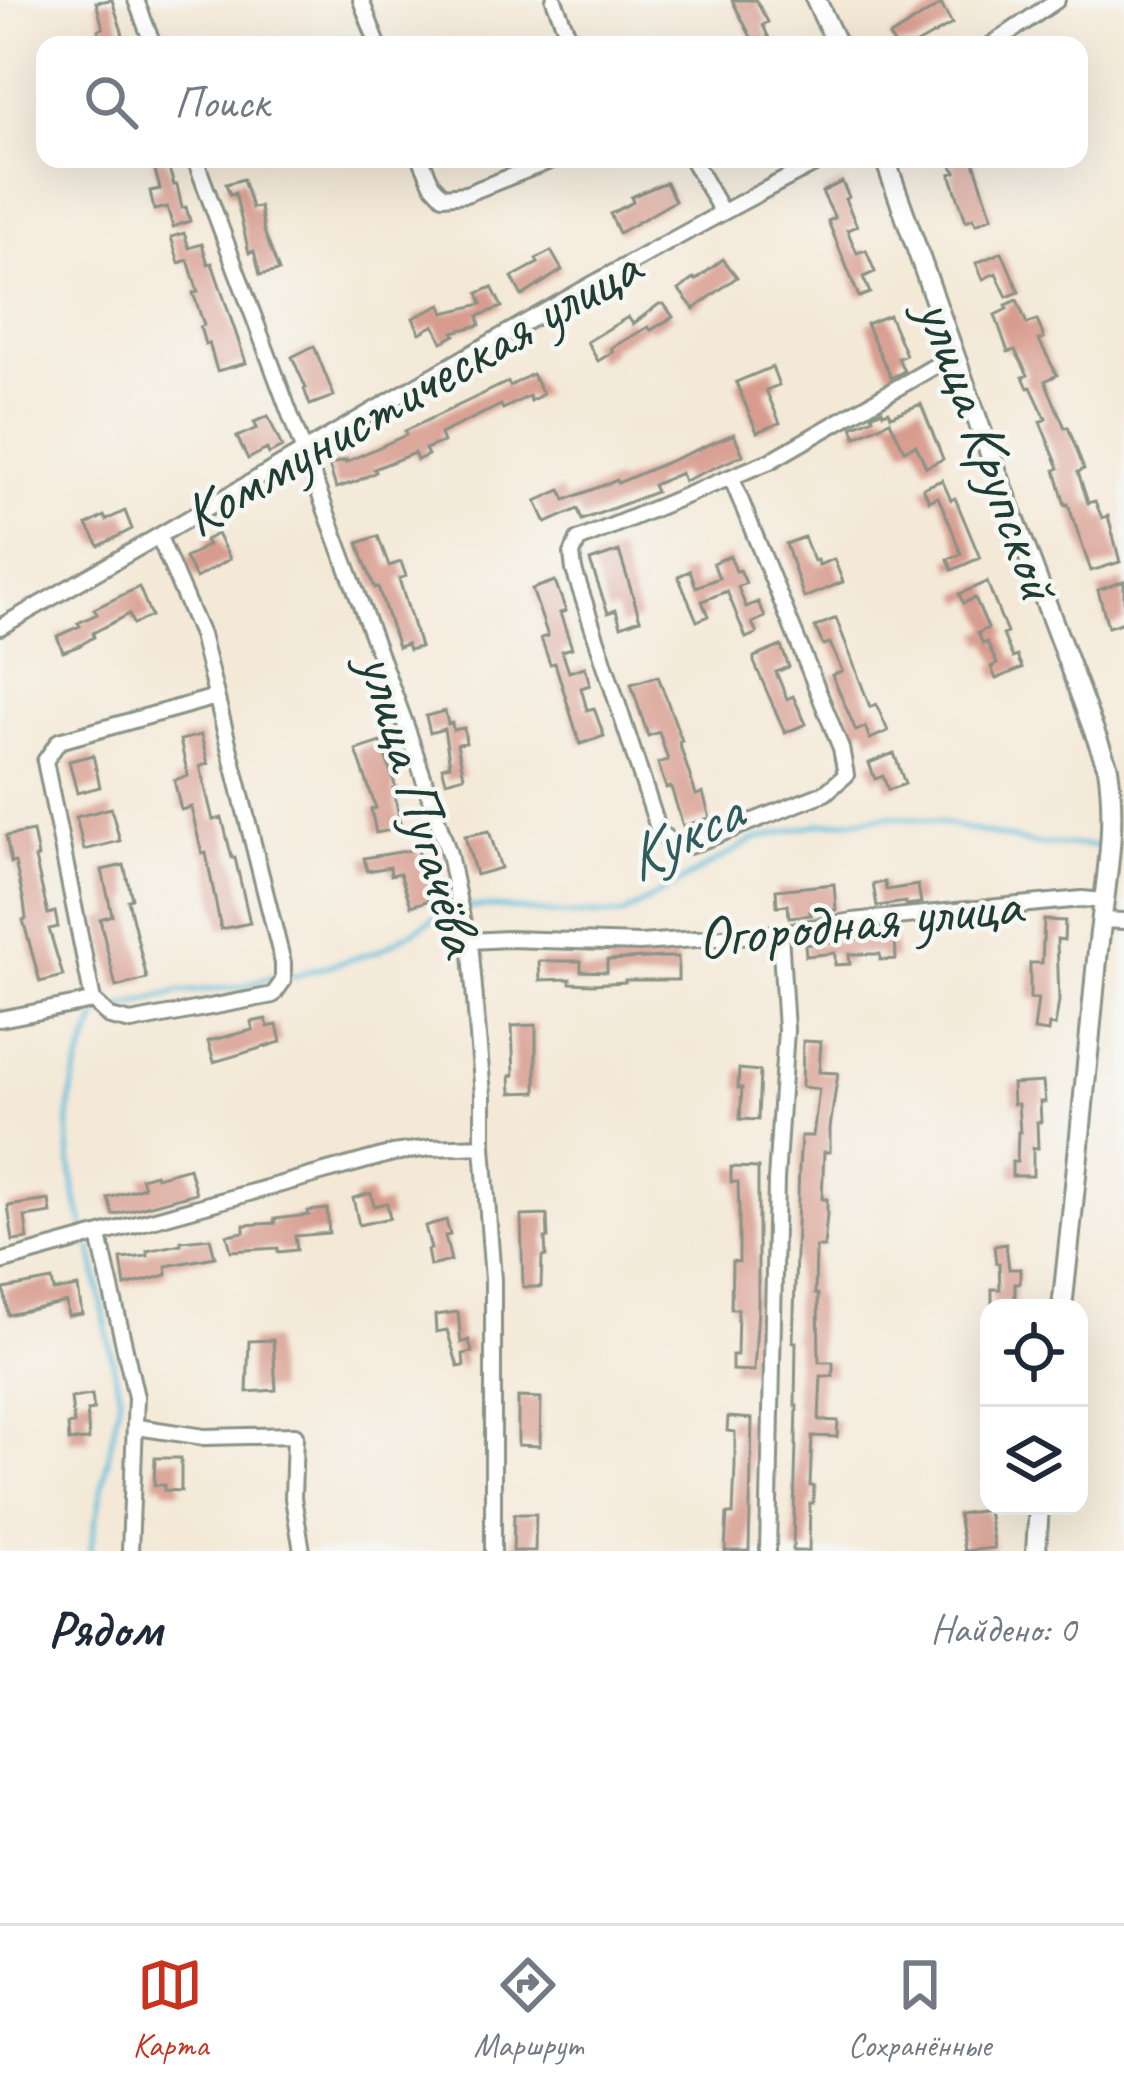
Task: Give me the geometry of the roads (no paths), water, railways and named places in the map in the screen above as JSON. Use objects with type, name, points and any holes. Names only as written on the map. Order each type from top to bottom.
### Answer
[{"type":"street","points":[[136,0],[150,36]]},
{"type":"street","points":[[361,0],[375,36]]},
{"type":"street","points":[[554,0],[568,36]]},
{"type":"street","points":[[816,0],[833,36]]},
{"type":"street","points":[[1005,36],[1057,0]]},
{"type":"street","name":"улица Пугачёва","points":[[198,168],[406,726],[449,854],[470,941],[493,1280],[494,1551]]},
{"type":"street","points":[[425,168],[443,196],[466,194],[532,168]]},
{"type":"street","points":[[697,168],[722,212]]},
{"type":"street","name":"Коммунистическая улица","points":[[0,627],[302,450],[807,168]]},
{"type":"street","name":"улица Крупской","points":[[887,168],[1108,768],[1112,848],[1063,1299]]},
{"type":"street","points":[[732,479],[841,748],[846,775],[825,793],[688,846],[672,844],[659,831],[574,570],[572,554],[578,540],[770,461],[956,357]]},
{"type":"street","points":[[159,537],[201,635],[283,963],[283,981],[273,994],[131,1022],[110,1017],[93,1001],[45,761],[59,742],[216,697]]},
{"type":"street","name":"Огородная улица","points":[[470,941],[640,943],[780,933],[853,921],[1082,899],[1124,921]]},
{"type":"street","points":[[768,1551],[776,1180],[786,1030],[780,933]]},
{"type":"street","points":[[0,1018],[93,1001]]},
{"type":"street","points":[[0,1262],[393,1153],[483,1146]]},
{"type":"street","points":[[99,1236],[136,1397],[130,1551]]},
{"type":"street","points":[[137,1426],[204,1437],[295,1436],[293,1498],[302,1551]]},
{"type":"street","points":[[1036,1551],[1038,1515]]},
{"type":"waterway","name":"Кукса","points":[[465,907],[622,915],[755,839],[818,824],[891,816],[1034,844],[1106,846]]},
{"type":"waterway","name":"Кукса","points":[[290,977],[379,951],[454,907]]},
{"type":"waterway","name":"Кукса","points":[[116,1009],[177,992],[241,987],[275,976]]},
{"type":"waterway","name":"Кукса","points":[[87,1234],[73,1179],[69,1118],[76,1074],[97,1018]]},
{"type":"waterway","name":"Кукса","points":[[90,1551],[120,1397],[91,1248]]}]
